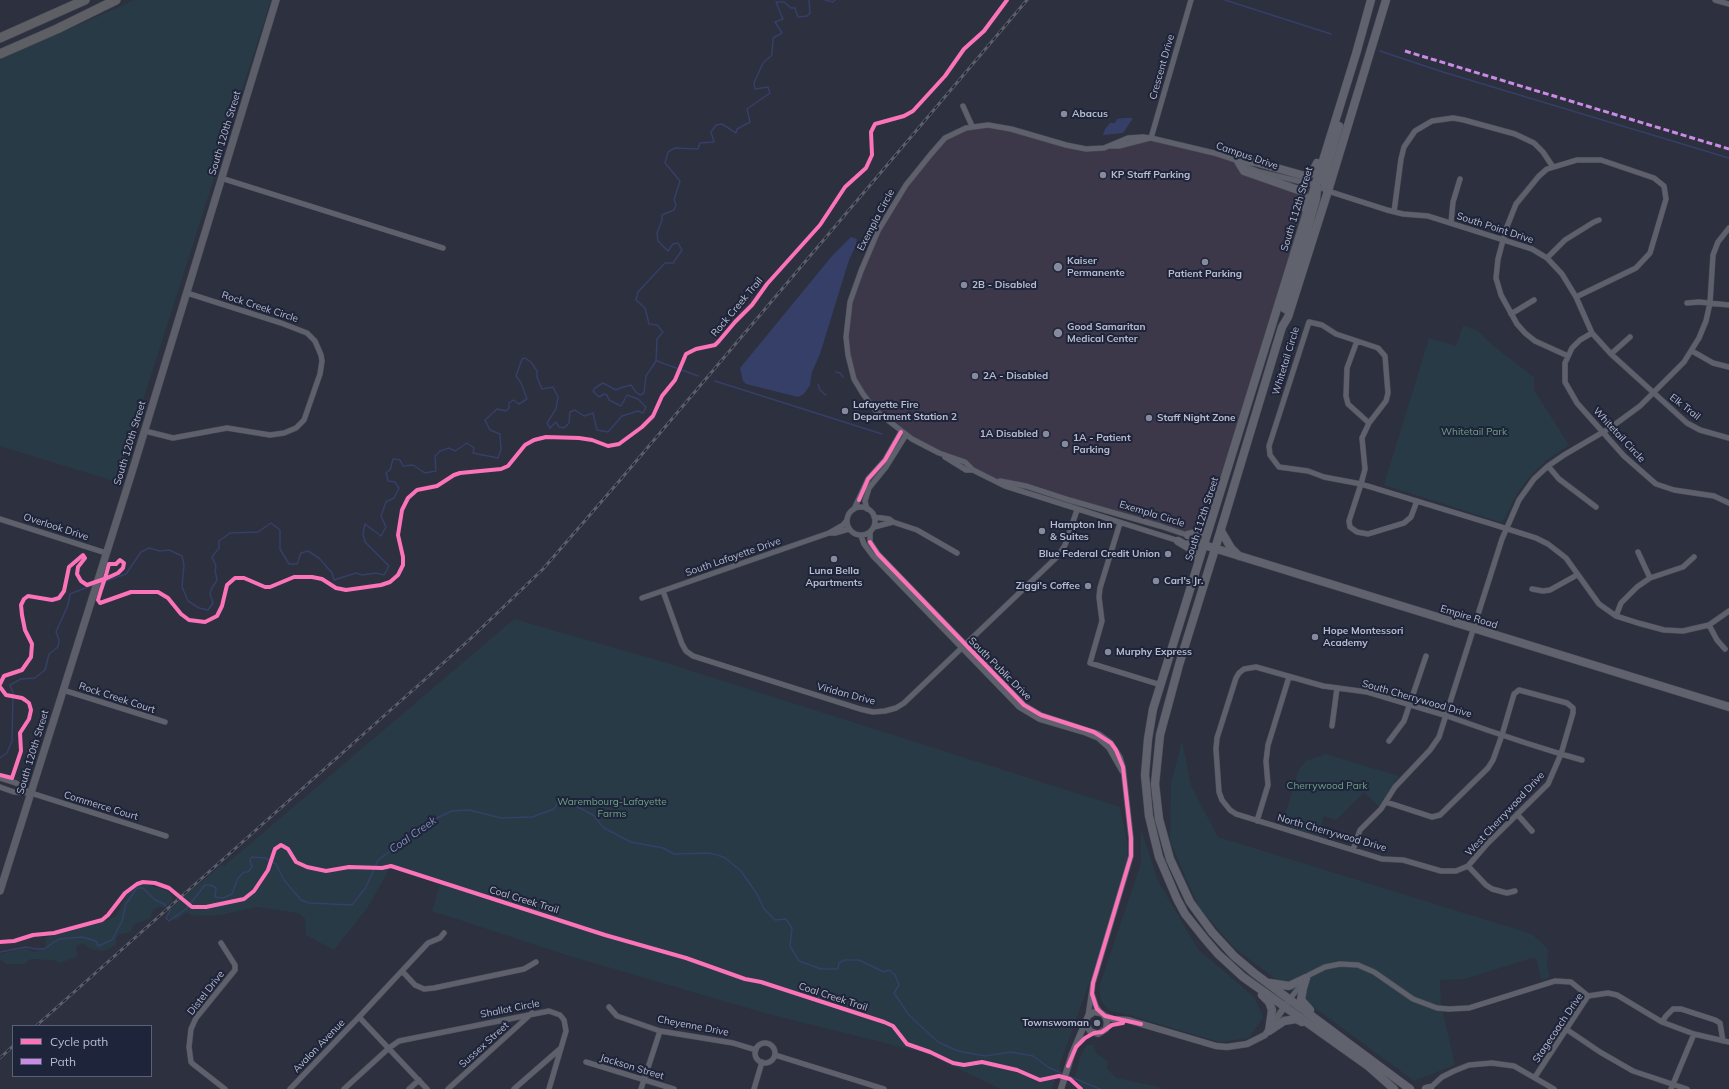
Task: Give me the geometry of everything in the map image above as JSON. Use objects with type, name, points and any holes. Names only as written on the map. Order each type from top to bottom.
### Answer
[{"type":"highway","points":[[0,38],[85,0]]},
{"type":"highway","points":[[0,54],[57,29],[116,0]]},
{"type":"main road","name":"South 120th Street","points":[[0,891],[101,571],[276,0]]},
{"type":"main road","name":"South 112th Street","points":[[1287,1004],[1243,976],[1218,954],[1185,914],[1170,887],[1155,844],[1149,816],[1145,775],[1149,726],[1356,54],[1371,0]]},
{"type":"main road","name":"South 112th Street","points":[[1287,1004],[1263,980],[1220,942],[1203,922],[1190,902],[1170,859],[1161,831],[1156,801],[1155,772],[1164,716],[1204,582],[1216,549],[1282,327],[1288,317],[1386,0]]},
{"type":"main road","points":[[1305,217],[1305,199],[1301,191],[1288,184],[1244,171],[1238,163],[1245,161],[1255,162],[1305,176],[1312,173],[1315,170],[1352,58],[1356,54],[1358,59],[1356,67],[1323,180],[1328,191]]},
{"type":"main road","points":[[1282,327],[1290,291],[1316,199],[1317,191],[1315,185]]},
{"type":"main road","points":[[1188,535],[1201,532],[1212,520]]},
{"type":"main road","points":[[1221,531],[1231,548],[1239,557]]},
{"type":"main road","points":[[1178,541],[1190,548],[1199,560]]},
{"type":"main road","name":"Empire Road","points":[[1204,545],[1729,707]]},
{"type":"main road","points":[[1243,976],[1269,1002],[1272,1010],[1269,1030]]},
{"type":"main road","points":[[1263,980],[1278,986],[1289,986],[1306,978]]},
{"type":"main road","points":[[1306,978],[1301,996],[1303,1003],[1329,1029]]},
{"type":"main road","points":[[1287,1004],[1315,1029],[1368,1066],[1400,1088],[1410,1089]]},
{"type":"main road","points":[[1287,1004],[1329,1029],[1371,1059],[1400,1088]]},
{"type":"main road","points":[[1269,1030],[1284,1021],[1290,1020],[1296,1020],[1315,1029]]},
{"type":"street","name":"Crescent Drive","points":[[1151,138],[1191,0]]},
{"type":"street","points":[[1715,0],[1729,4]]},
{"type":"street","points":[[963,106],[972,126]]},
{"type":"street","points":[[1394,212],[1401,158],[1404,147],[1415,131],[1432,121],[1453,118],[1515,134],[1534,144],[1543,152],[1553,167]]},
{"type":"street","name":"Exempla Circle","points":[[1151,138],[1119,146],[1094,149],[1077,148],[1011,129],[988,125],[972,126],[957,131],[945,138],[906,185],[871,246],[850,302],[846,337],[848,355],[854,379],[876,411],[904,433],[939,453],[961,460],[969,464],[973,470],[995,479],[1026,486],[1068,500],[1124,514],[1196,538],[1204,545]]},
{"type":"street","name":"Campus Drive","points":[[1151,138],[1214,154],[1260,172],[1315,185]]},
{"type":"street","points":[[1568,356],[1535,341],[1525,333],[1511,314],[1501,295],[1496,278],[1498,259],[1510,217],[1520,197],[1538,176],[1553,167],[1577,160],[1601,160],[1654,178],[1664,186],[1666,199],[1653,247],[1644,261],[1617,278],[1576,297]]},
{"type":"street","points":[[221,178],[443,248]]},
{"type":"street","points":[[1451,223],[1453,202],[1460,179]]},
{"type":"street","name":"South Point Drive","points":[[1315,185],[1328,191],[1394,212],[1428,216],[1451,223],[1532,249],[1547,258],[1562,274],[1576,297],[1592,333],[1611,354],[1654,394]]},
{"type":"street","points":[[1547,258],[1565,240],[1589,224],[1599,220]]},
{"type":"street","points":[[1353,850],[1360,830],[1386,802],[1395,787],[1435,745],[1442,732],[1506,529],[1523,494],[1548,466],[1603,432],[1640,406],[1654,394],[1684,362],[1692,351],[1703,329],[1710,303],[1714,254],[1718,242],[1729,228]]},
{"type":"street","name":"Rock Creek Circle","points":[[144,431],[173,438],[227,428],[270,435],[284,433],[296,428],[304,420],[320,374],[322,362],[321,355],[315,341],[299,329],[187,293]]},
{"type":"street","points":[[1511,314],[1534,300]]},
{"type":"street","points":[[1687,303],[1699,302],[1729,305]]},
{"type":"street","name":"Whitetail Circle","points":[[1361,484],[1365,468],[1362,438],[1369,423],[1387,398],[1388,383],[1385,356],[1378,348],[1336,334],[1322,325],[1311,321],[1307,324],[1269,446],[1271,456],[1279,467],[1308,471],[1324,477],[1361,484],[1506,529],[1548,544],[1566,558],[1599,604],[1616,616],[1674,631],[1696,629],[1709,625],[1729,610]]},
{"type":"street","name":"Whitetail Circle","points":[[1592,333],[1580,340],[1568,356],[1564,375],[1567,390],[1624,456],[1656,484],[1674,490],[1714,496],[1729,503]]},
{"type":"street","points":[[1611,354],[1630,337]]},
{"type":"street","points":[[1357,341],[1346,368],[1346,396],[1348,404],[1369,423]]},
{"type":"street","points":[[1692,351],[1713,363],[1729,366]]},
{"type":"street","name":"Elk Trail","points":[[1654,394],[1687,423],[1700,430],[1729,438]]},
{"type":"street","points":[[893,522],[874,527],[870,532],[861,536],[854,534],[849,529],[847,520],[849,514],[854,509],[868,479],[885,460],[904,433]]},
{"type":"street","points":[[874,527],[874,517],[868,509],[865,501],[869,488],[886,467],[904,433]]},
{"type":"street","points":[[1548,466],[1559,479],[1596,508]]},
{"type":"street","name":"Exempla Circle","points":[[995,479],[1005,486],[1077,510],[1178,541],[1194,545],[1204,545]]},
{"type":"street","points":[[1361,484],[1349,523],[1350,527],[1357,532],[1368,534],[1406,522],[1411,517],[1417,501]]},
{"type":"street","points":[[854,509],[861,507],[868,509]]},
{"type":"street","name":"Viridan Drive","points":[[663,591],[682,644],[686,652],[693,656],[873,712],[896,708],[904,703],[1060,554],[1065,545],[1077,510]]},
{"type":"street","points":[[874,517],[889,519],[893,522],[917,530],[957,553]]},
{"type":"street","name":"Overlook Drive","points":[[0,519],[106,553]]},
{"type":"street","name":"South Lafayette Drive","points":[[829,533],[843,525],[847,520]]},
{"type":"street","points":[[1120,523],[1100,588],[1099,597],[1102,621],[1090,663],[1161,684]]},
{"type":"street","name":"South Lafayette Drive","points":[[642,598],[829,533],[849,529]]},
{"type":"street","name":"South Public Drive","points":[[870,532],[870,542],[874,550],[963,646]]},
{"type":"street","name":"South Public Drive","points":[[861,536],[864,544],[874,556],[1019,701],[1030,710],[1089,730],[1106,739],[1114,747],[1120,757],[1131,838],[1131,856],[1093,984],[1092,994]]},
{"type":"street","points":[[1638,552],[1650,578]]},
{"type":"street","points":[[1616,616],[1621,603],[1629,594],[1650,578],[1683,567],[1694,557]]},
{"type":"street","points":[[1532,589],[1543,591],[1550,590],[1577,575]]},
{"type":"street","points":[[1709,625],[1717,640],[1725,649]]},
{"type":"street","points":[[1389,741],[1400,728],[1410,705],[1426,656]]},
{"type":"street","name":"North Cherrywood Drive","points":[[1289,678],[1256,667],[1244,669],[1236,678],[1217,738],[1216,757],[1219,792],[1222,800],[1230,810],[1236,814],[1257,821],[1382,859],[1403,860],[1440,871],[1449,872]]},
{"type":"street","points":[[1257,821],[1268,785],[1266,761],[1267,749],[1289,678]]},
{"type":"street","name":"South Cherrywood Drive","points":[[1289,678],[1337,688],[1367,692],[1447,716],[1561,754]]},
{"type":"street","points":[[1332,726],[1337,688]]},
{"type":"street","name":"Rock Creek Court","points":[[63,690],[165,722]]},
{"type":"street","name":"West Cherrywood Drive","points":[[1449,872],[1468,866],[1517,814],[1548,784],[1561,754],[1573,713],[1573,708],[1567,703],[1519,690],[1514,694],[1502,735]]},
{"type":"street","points":[[1386,802],[1432,817],[1440,815],[1488,768],[1493,760],[1502,735]]},
{"type":"street","points":[[1561,754],[1582,760]]},
{"type":"street","points":[[0,778],[16,783],[31,793]]},
{"type":"street","points":[[0,787],[14,792],[31,793]]},
{"type":"street","name":"Commerce Court","points":[[31,793],[166,836]]},
{"type":"street","points":[[1517,814],[1532,831]]},
{"type":"street","points":[[1468,866],[1486,885],[1492,889],[1506,893],[1515,891]]},
{"type":"street","points":[[359,1017],[428,943],[440,938],[444,933]]},
{"type":"street","name":"Distel Drive","points":[[221,943],[235,965],[235,970],[196,1018],[191,1029],[189,1047],[191,1062],[225,1089]]},
{"type":"street","points":[[402,971],[415,984],[424,989],[524,969],[536,962]]},
{"type":"street","points":[[1088,1016],[1094,1012],[1103,1014],[1216,1046],[1228,1048],[1257,1040],[1269,1030],[1306,978],[1325,967],[1340,964],[1358,965],[1374,972],[1413,999],[1437,1008],[1449,1010],[1474,1007],[1555,981],[1571,982],[1588,996]]},
{"type":"street","name":"Stagecoach Drive","points":[[1535,1077],[1588,996],[1608,993],[1617,995],[1662,1022],[1694,1034],[1726,1041]]},
{"type":"street","points":[[1078,1044],[1094,1033],[1102,1032],[1106,1027],[1107,1022],[1103,1014],[1096,1006],[1092,994]]},
{"type":"street","points":[[1061,1087],[1068,1066],[1086,1024],[1092,994]]},
{"type":"street","name":"Cheyenne Drive","points":[[609,1007],[617,1016],[660,1031],[733,1043],[756,1050]]},
{"type":"street","name":"Stagecoach Drive","points":[[1662,1022],[1673,1009],[1681,1009],[1716,1020],[1720,1023],[1726,1041]]},
{"type":"street","name":"Shallot Circle","points":[[344,1089],[388,1048],[399,1041],[549,1010],[560,1015],[566,1025],[549,1089]]},
{"type":"street","name":"Sussex Street","points":[[448,1089],[532,1013]]},
{"type":"street","name":"Avalon Avenue","points":[[290,1089],[359,1017],[427,1089]]},
{"type":"street","points":[[1106,1027],[1120,1023],[1141,1024]]},
{"type":"street","points":[[1086,1024],[1088,1030],[1094,1033]]},
{"type":"street","points":[[1566,1029],[1600,1052],[1633,1070],[1672,1087],[1687,1089]]},
{"type":"street","points":[[641,1089],[660,1031]]},
{"type":"street","points":[[1672,1087],[1694,1034]]},
{"type":"street","points":[[767,1043],[774,1047],[775,1055],[770,1061],[762,1062],[757,1058],[756,1050],[761,1044],[767,1043]]},
{"type":"street","points":[[514,1089],[561,1048]]},
{"type":"street","points":[[775,1055],[867,1087],[884,1089]]},
{"type":"street","name":"Jackson Street","points":[[586,1062],[674,1089]]},
{"type":"street","points":[[754,1089],[762,1062]]},
{"type":"street","points":[[1428,1089],[1442,1077],[1469,1065],[1492,1063],[1514,1066],[1554,1089]]},
{"type":"street","points":[[409,1089],[419,1080]]},
{"type":"shaded area","name":"Good Samaritan Medical Center","points":[[988,125],[1066,145],[1094,149],[1136,137],[1214,153],[1244,166],[1315,185],[1212,520],[1201,532],[1188,535],[995,479],[973,470],[969,464],[939,453],[887,421],[858,387],[847,345],[854,289],[892,207],[938,146],[957,131]]},
{"type":"green space","points":[[135,0],[271,0],[117,482],[0,446],[0,59]]},
{"type":"green space","name":"Whitetail Park","points":[[1463,326],[1478,331],[1491,344],[1534,377],[1534,390],[1569,445],[1547,460],[1531,475],[1517,494],[1504,520],[1500,522],[1384,485],[1429,338],[1456,346]]},
{"type":"green space","name":"Warembourg-Lafayette Farms","points":[[514,619],[657,660],[1120,807],[1127,843],[1127,859],[1092,975],[1059,1067],[1061,1068],[1051,1089],[1001,1089],[925,1053],[768,1014],[563,954],[432,911],[440,884],[390,868],[368,907],[334,950],[306,935],[305,919],[299,913],[257,907],[220,915],[193,916],[187,912],[177,920],[168,918],[170,909],[221,865],[224,866]]},
{"type":"green space","points":[[1182,741],[1191,786],[1218,837],[1532,934],[1548,949],[1547,966],[1550,977],[1541,980],[1536,958],[1532,958],[1465,979],[1440,980],[1441,1003],[1455,1065],[1414,1081],[1234,948],[1198,906],[1170,841],[1171,783]]},
{"type":"green space","name":"Cherrywood Park","points":[[1325,754],[1399,776],[1379,807],[1364,792],[1336,820],[1324,816],[1318,836],[1282,824],[1299,769],[1306,761]]},
{"type":"green space","points":[[1141,829],[1158,881],[1198,949],[1255,998],[1263,1017],[1249,1038],[1219,1042],[1129,1015],[1110,1011],[1101,1001],[1099,987],[1141,863]]},
{"type":"green space","points":[[146,884],[170,892],[173,901],[164,908],[159,907],[153,910],[150,918],[133,925],[131,932],[120,934],[116,938],[116,945],[104,951],[93,950],[82,943],[76,947],[77,957],[60,963],[53,960],[31,959],[24,964],[7,964],[0,960],[0,954],[26,948],[33,952],[46,949],[45,938],[100,923],[116,916],[128,893],[136,886]]},
{"type":"green space","points":[[1086,1045],[1093,1045],[1097,1054],[1108,1061],[1107,1069],[1117,1078],[1159,1087],[1161,1089],[1082,1089],[1075,1077],[1079,1060]]},
{"type":"water","points":[[1133,118],[1123,133],[1103,135],[1105,129],[1110,123],[1115,123],[1117,119]]},
{"type":"water","points":[[851,237],[857,239],[856,245],[849,260],[820,354],[812,372],[810,385],[804,394],[798,397],[746,384],[743,381],[740,368],[832,256]]},
{"type":"waterway","points":[[100,583],[126,574],[141,552],[149,548],[160,551],[169,550],[182,556],[184,565],[182,587],[188,601],[199,608],[208,610],[213,603],[210,594],[217,580],[215,570],[216,566],[212,557],[219,548],[219,541],[230,533],[258,532],[271,523],[280,530],[280,549],[289,564],[297,564],[301,553],[308,551],[319,558],[332,573],[334,580],[356,573],[362,575],[376,573],[384,575],[389,566],[365,542],[363,534],[365,524],[381,536],[386,527],[381,516],[386,502],[394,498],[399,488],[395,482],[388,481],[386,473],[390,470],[393,459],[400,460],[403,466],[413,465],[425,473],[436,471],[435,456],[440,451],[449,448],[455,451],[467,443],[474,448],[473,453],[498,458],[501,450],[500,434],[490,430],[485,420],[497,409],[506,411],[509,408],[509,403],[513,400],[519,404],[527,399],[521,383],[516,376],[522,359],[525,358],[531,362],[537,371],[537,377],[542,389],[553,387],[558,397],[556,409],[547,423],[550,428],[556,422],[559,427],[564,428],[569,423],[570,412],[575,410],[584,416],[593,413],[597,430],[608,432],[622,416],[638,411],[643,413],[646,407],[638,399],[627,395],[621,406],[609,400],[607,395],[604,394],[599,397],[593,391],[603,383],[616,390],[631,385],[640,395],[644,393],[646,376],[656,361],[657,339],[663,332],[657,325],[649,324],[645,308],[636,300],[638,292],[665,263],[673,263],[682,250],[678,243],[673,244],[668,251],[658,241],[657,233],[662,220],[662,215],[674,210],[676,205],[674,200],[680,181],[665,163],[668,152],[675,148],[698,149],[700,143],[714,142],[711,132],[716,125],[722,124],[736,133],[737,129],[750,122],[747,109],[770,93],[768,87],[755,89],[754,83],[763,63],[772,55],[773,38],[782,33],[775,22],[783,19],[776,2],[784,2],[791,8],[795,8],[798,17],[807,16],[810,13],[809,0]]},
{"type":"waterway","points":[[825,0],[833,2],[835,0]]},
{"type":"waterway","points":[[1225,0],[1331,34]]},
{"type":"waterway","points":[[1380,51],[1443,72],[1729,158]]},
{"type":"waterway","points":[[657,361],[698,376]]},
{"type":"waterway","points":[[836,372],[840,373],[843,377]]},
{"type":"waterway","points":[[715,381],[882,434]]},
{"type":"waterway","points":[[818,384],[820,390],[826,395]]},
{"type":"waterway","points":[[0,758],[7,753],[12,741],[13,693],[10,685],[21,679],[35,678],[45,670],[49,654],[58,647],[59,640],[56,632],[68,605],[70,594],[93,585]]},
{"type":"waterway","name":"Coal Creek","points":[[0,952],[26,947],[44,949],[59,939],[82,937],[96,941],[98,946],[112,940],[122,921],[126,904],[137,888],[143,888],[155,900],[164,904],[170,911],[166,918],[169,921],[186,909],[205,885],[211,885],[216,888],[215,897],[223,898],[232,894],[238,878],[244,872],[248,872],[252,867],[250,860],[252,857],[265,858],[276,864],[284,880],[301,900],[309,903],[352,905],[366,887],[378,860],[430,821],[452,811],[469,810],[501,818],[532,817],[554,809],[558,802],[563,799],[593,815],[604,828],[631,842],[663,848],[674,854],[709,853],[724,857],[741,871],[757,894],[764,909],[775,920],[786,919],[792,928],[790,946],[799,961],[821,969],[838,969],[839,963],[844,960],[859,960],[884,972],[889,970],[895,975],[899,985],[894,993],[909,1015],[938,1042],[958,1051],[985,1056],[1011,1052],[1033,1056],[1048,1067],[1063,1074]]},
{"type":"waterway","name":"Coal Creek","points":[[1066,1075],[1100,1089]]},
{"type":"railway","points":[[37,1025],[468,641],[543,569],[1027,0]]},
{"type":"railway","points":[[0,1058],[12,1047]]},
{"type":"marked path","points":[[1405,51],[1729,149]]},
{"type":"cycle path","name":"Rock Creek Trail","points":[[0,684],[4,676],[22,670],[31,657],[32,644],[25,630],[22,615],[21,605],[24,599],[28,596],[52,600],[59,598],[64,591],[69,567],[83,555],[85,558],[78,567],[77,574],[81,581],[87,585],[107,578],[118,573],[123,568],[124,563],[120,560],[116,564],[109,564],[106,575],[101,590],[98,600],[100,603],[131,592],[158,592],[168,598],[181,614],[189,620],[205,622],[217,616],[222,606],[227,585],[235,578],[244,578],[265,587],[270,587],[294,577],[312,577],[322,579],[336,588],[346,590],[381,585],[390,582],[398,575],[403,565],[403,557],[398,535],[402,510],[408,498],[417,490],[437,486],[454,475],[460,473],[501,469],[508,466],[525,445],[534,440],[546,437],[579,438],[592,440],[608,446],[619,444],[642,427],[653,416],[662,396],[675,380],[686,354],[696,349],[715,345],[719,341],[752,305],[767,284],[820,225],[845,187],[866,168],[872,155],[871,132],[875,124],[904,116],[913,111],[945,76],[964,49],[984,31],[1007,0]]},
{"type":"cycle path","points":[[859,500],[868,479],[885,460],[901,432]]},
{"type":"cycle path","points":[[870,542],[878,554],[1024,705],[1041,715],[1094,732],[1111,743],[1116,750],[1123,767],[1131,838],[1131,856],[1093,983],[1092,994],[1097,1009],[1105,1016],[1141,1024]]},
{"type":"cycle path","points":[[0,687],[6,695],[25,700],[29,703],[31,710],[29,719],[20,733],[21,751],[12,778],[0,775]]},
{"type":"cycle path","name":"Coal Creek Trail","points":[[0,942],[14,941],[33,935],[54,933],[102,920],[108,915],[125,893],[137,884],[143,882],[155,883],[169,888],[192,907],[206,907],[244,899],[254,891],[268,870],[275,849],[281,845],[288,849],[296,862],[307,867],[326,871],[349,867],[382,868],[391,866],[605,935],[686,958],[745,979],[761,982],[884,1022],[893,1026],[907,1044],[930,1052],[953,1063],[964,1065],[982,1062],[1017,1070],[1040,1080],[1059,1076],[1070,1079],[1081,1089]]},
{"type":"cycle path","points":[[1068,1066],[1076,1047],[1085,1038],[1094,1033],[1102,1032],[1112,1025],[1123,1023]]},
{"type":"place","name":"Abacus","points":[[1064,114]]},
{"type":"place","name":"KP Staff Parking","points":[[1103,175]]},
{"type":"place","name":"Patient Parking","points":[[1205,262]]},
{"type":"place","name":"Kaiser Permanente","points":[[1058,267]]},
{"type":"place","name":"2B - Disabled","points":[[964,285]]},
{"type":"place","name":"Good Samaritan Medical Center","points":[[1058,333]]},
{"type":"place","name":"2A - Disabled","points":[[975,376]]},
{"type":"place","name":"Lafayette Fire Department Station 2","points":[[845,411]]},
{"type":"place","name":"Staff Night Zone","points":[[1149,418]]},
{"type":"place","name":"1A Disabled","points":[[1046,434]]},
{"type":"place","name":"1A - Patient Parking","points":[[1065,444]]},
{"type":"place","name":"Hampton Inn & Suites","points":[[1042,531]]},
{"type":"place","name":"Blue Federal Credit Union","points":[[1168,554]]},
{"type":"place","name":"Luna Bella Apartments","points":[[834,559]]},
{"type":"place","name":"Carl's Jr.","points":[[1156,581]]},
{"type":"place","name":"Ziggi's Coffee","points":[[1088,586]]},
{"type":"place","name":"Hope Montessori Academy","points":[[1315,637]]},
{"type":"place","name":"Murphy Express","points":[[1108,652]]},
{"type":"place","name":"Townswoman","points":[[1097,1023]]}]
